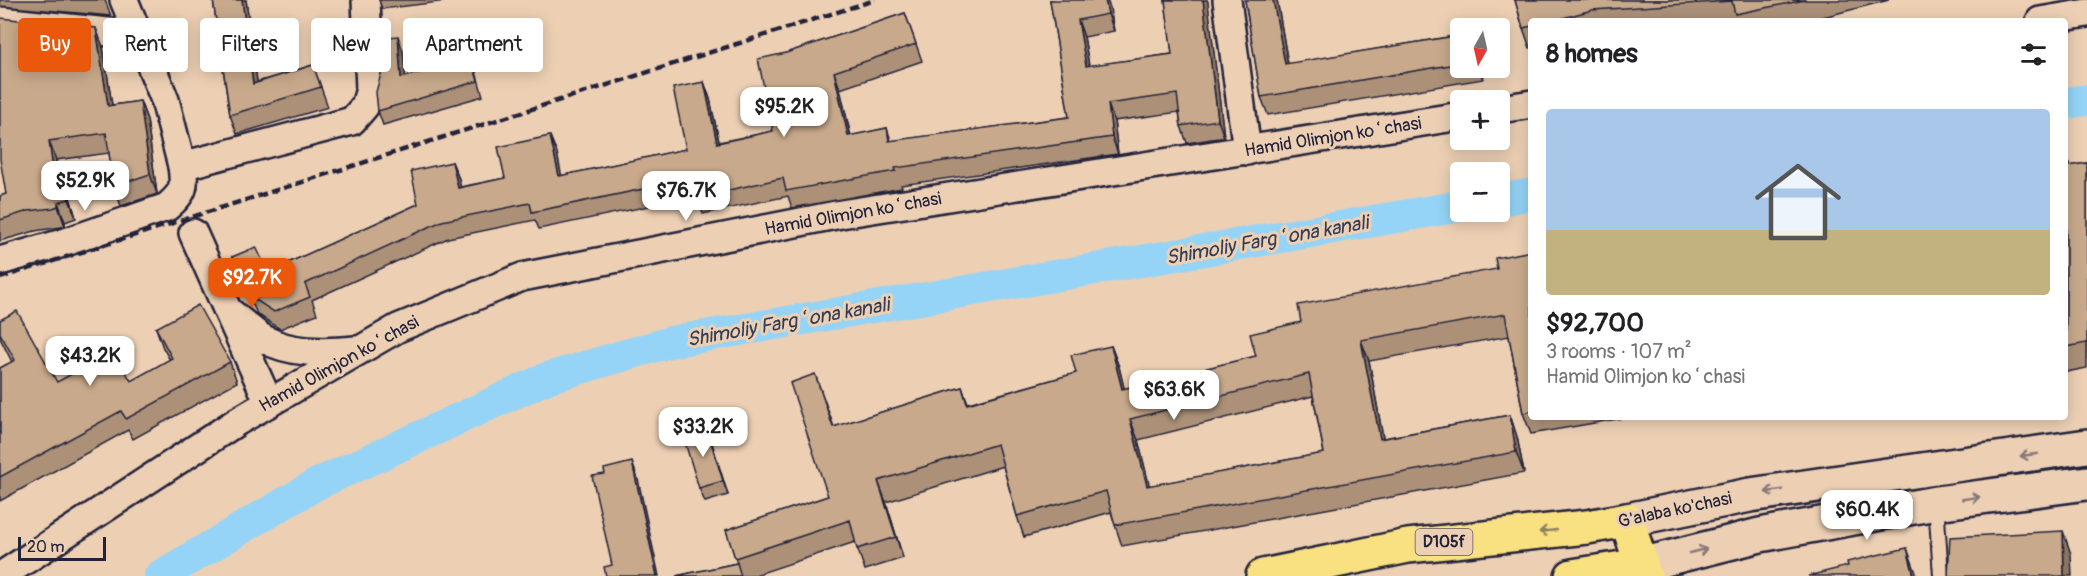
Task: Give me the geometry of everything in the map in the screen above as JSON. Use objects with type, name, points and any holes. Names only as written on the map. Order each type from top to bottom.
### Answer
[{"type":"main road","name":"G'alaba ko'chasi","points":[[1263,576],[1408,546],[1587,527],[1749,495],[2087,446]]},
{"type":"main road","points":[[1587,527],[1590,575],[1643,570],[1760,535],[1936,503],[2087,483]]},
{"type":"main road","points":[[1627,520],[1643,570]]},
{"type":"street","points":[[124,0],[131,18]]},
{"type":"street","points":[[182,166],[352,121],[365,106],[370,89],[366,0]]},
{"type":"street","points":[[1227,0],[1247,151]]},
{"type":"street","points":[[2058,18],[2087,13]]},
{"type":"street","points":[[0,21],[103,31]]},
{"type":"street","points":[[0,261],[63,243],[167,207],[178,198],[185,186],[182,166],[165,100],[153,72]]},
{"type":"street","points":[[1510,107],[1528,105]]},
{"type":"street","name":"Hamid Olimjon koʻchasi","points":[[1,576],[238,421],[398,328],[522,277],[841,214],[1450,118]]},
{"type":"street","points":[[193,233],[269,404]]},
{"type":"street","points":[[227,310],[264,339],[294,349],[325,353],[363,349]]},
{"type":"lane","points":[[1936,503],[1941,576]]},
{"type":"building","points":[[213,0],[242,0],[244,18],[216,18]]},
{"type":"building","points":[[1050,0],[1105,0],[1108,14],[1078,20],[1086,66],[1172,54],[1165,0],[1203,0],[1218,120],[1181,126],[1177,94],[1108,104],[1112,137],[895,168],[896,171],[786,191],[783,178],[697,197],[692,179],[532,212],[530,203],[442,221],[305,284],[310,297],[274,312],[251,297],[232,257],[256,247],[268,272],[418,204],[411,171],[452,162],[458,188],[505,178],[498,147],[550,136],[559,176],[686,149],[673,88],[704,82],[717,143],[773,131],[758,59],[786,53],[905,13],[916,44],[834,72],[848,136],[887,128],[889,141],[1069,117]]},
{"type":"building","points":[[1245,0],[1273,0],[1285,64],[1450,37],[1450,65],[1261,97]]},
{"type":"building","points":[[1515,0],[1805,0],[1735,14],[1732,1],[1592,10],[1563,18],[1528,18],[1528,27],[1523,28]]},
{"type":"building","points":[[0,18],[18,20],[18,72],[91,72],[91,27],[96,28],[108,106],[140,101],[150,174],[114,186],[106,133],[49,141],[55,183],[64,181],[69,199],[58,202],[58,206],[53,208],[28,211],[0,220],[0,196],[6,194],[0,159]]},
{"type":"building","points":[[398,36],[401,78],[422,72],[475,72],[478,81],[378,111],[376,92],[381,72],[391,72],[391,37]]},
{"type":"building","points":[[311,66],[311,72],[316,72],[321,87],[230,115],[224,72],[251,72],[253,84],[291,72],[299,72],[299,69]]},
{"type":"building","points":[[2087,163],[2087,343],[2068,347],[2068,166]]},
{"type":"building","points":[[1528,252],[1528,412],[1523,413],[1505,314],[1361,340],[1380,439],[1510,415],[1516,452],[1115,525],[1106,491],[1017,516],[997,444],[878,481],[896,537],[857,549],[850,520],[735,558],[726,530],[828,496],[790,383],[815,374],[833,427],[962,387],[967,404],[1076,373],[1071,355],[1111,346],[1122,389],[1256,356],[1250,334],[1301,322],[1298,305],[1497,269],[1495,258]],"holes":[[[1309,374],[1324,453],[1147,486],[1130,419]]]},
{"type":"building","points":[[198,305],[230,362],[126,419],[121,411],[0,477],[0,368],[15,360],[0,333],[0,320],[17,311],[57,382],[114,351],[131,381],[172,358],[156,328]]},
{"type":"building","points":[[707,429],[723,481],[699,488],[683,436]]},
{"type":"building","points":[[632,462],[657,576],[606,576],[604,567],[612,565],[592,476],[605,474],[604,469]]},
{"type":"building","points":[[2063,531],[2064,576],[1948,576],[1950,537]]},
{"type":"building","points":[[1907,548],[1914,576],[1808,576],[1848,566],[1847,562]]},
{"type":"building","points":[[737,563],[741,576],[676,576]]},
{"type":"waterway","name":"Shimoliy Fargʻona kanali","points":[[2068,103],[2087,100]]},
{"type":"waterway","name":"Shimoliy Fargʻona kanali","points":[[1510,198],[1528,195]]},
{"type":"waterway","name":"Shimoliy Fargʻona kanali","points":[[160,576],[317,484],[547,378],[670,342],[1450,208]]},
{"type":"railway","points":[[0,278],[875,0]]}]
